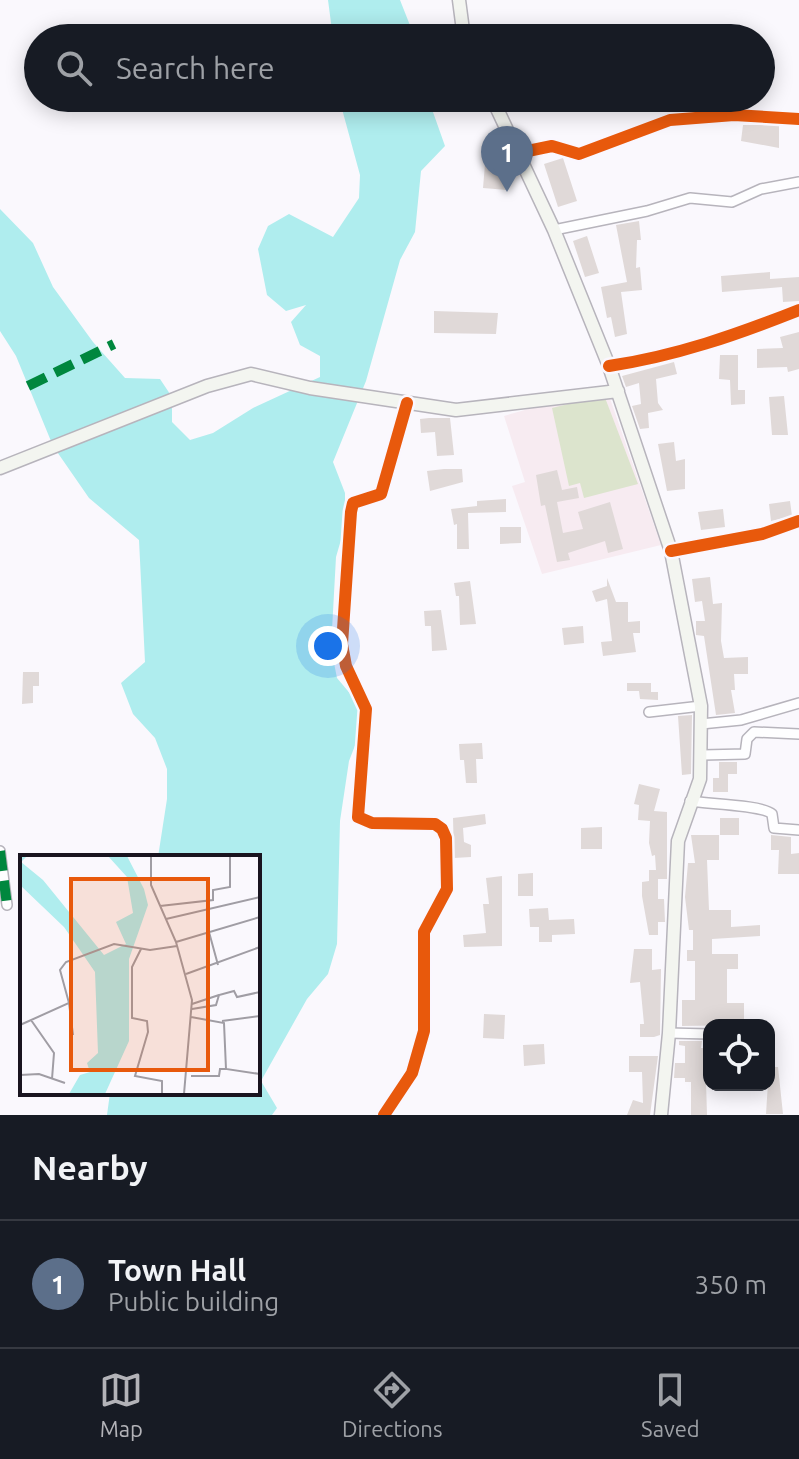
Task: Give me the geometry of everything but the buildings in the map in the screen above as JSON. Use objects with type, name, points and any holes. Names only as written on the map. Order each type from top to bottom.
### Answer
[{"type":"main road","points":[[459,0],[462,24]]},
{"type":"main road","points":[[499,112],[554,230],[618,391],[671,551],[701,706],[703,755],[699,784],[690,801],[678,841],[669,1033],[661,1115]]},
{"type":"main road","points":[[0,468],[195,390],[251,374],[310,388],[456,410],[618,391]]},
{"type":"street","points":[[518,153],[552,146],[579,154],[670,120],[734,115],[799,119]]},
{"type":"street","points":[[554,230],[690,198],[732,202],[761,189],[799,182]]},
{"type":"street","points":[[609,366],[676,354],[799,310]]},
{"type":"street","points":[[384,1115],[412,1073],[424,1031],[424,932],[447,889],[446,838],[435,824],[372,823],[358,817],[366,709],[346,666],[342,644],[353,503],[381,494],[407,403]]},
{"type":"street","points":[[671,551],[762,534],[799,521]]},
{"type":"street","points":[[701,724],[741,720],[799,703]]},
{"type":"street","points":[[649,712],[701,706]]},
{"type":"street","points":[[703,755],[745,754],[747,739],[754,732],[799,734]]},
{"type":"street","points":[[690,801],[723,807],[764,808],[772,814],[774,828],[799,830]]},
{"type":"street","points":[[0,851],[7,905]]},
{"type":"street","points":[[669,1033],[703,1034]]},
{"type":"shaded area","points":[[606,387],[661,545],[542,574],[512,486],[525,482],[504,416]]},
{"type":"green space","points":[[604,395],[638,484],[584,498],[580,483],[569,486],[552,408]]},
{"type":"water","points":[[328,0],[400,0],[409,24],[331,24]]},
{"type":"water","points":[[343,112],[433,112],[445,146],[421,171],[415,232],[400,260],[366,381],[333,462],[345,493],[345,526],[336,557],[331,648],[337,678],[358,703],[361,730],[349,761],[340,821],[337,944],[328,974],[307,999],[261,1081],[277,1108],[272,1115],[107,1115],[110,1095],[260,1095],[260,855],[158,855],[167,799],[167,769],[155,738],[133,714],[121,683],[145,662],[139,540],[89,498],[53,446],[16,356],[0,331],[0,209],[33,243],[53,287],[93,342],[125,378],[160,379],[172,397],[172,422],[190,440],[213,433],[253,408],[320,377],[320,356],[300,345],[291,322],[306,305],[286,311],[267,295],[258,249],[268,226],[289,214],[333,237],[359,198],[360,175]]},
{"type":"marked path","points":[[28,386],[114,344]]},
{"type":"marked path","points":[[0,851],[7,905]]},
{"type":"cycle path","points":[[518,153],[552,146],[579,154],[670,120],[734,115],[799,119]]},
{"type":"cycle path","points":[[609,366],[706,344],[799,310]]},
{"type":"cycle path","points":[[384,1115],[412,1073],[424,1031],[424,932],[447,889],[446,838],[442,829],[435,824],[372,823],[358,817],[366,709],[346,666],[342,644],[353,503],[381,494],[407,403]]},
{"type":"cycle path","points":[[671,551],[762,534],[799,521]]},
{"type":"place","name":"Town Hall","points":[[507,192]]}]
